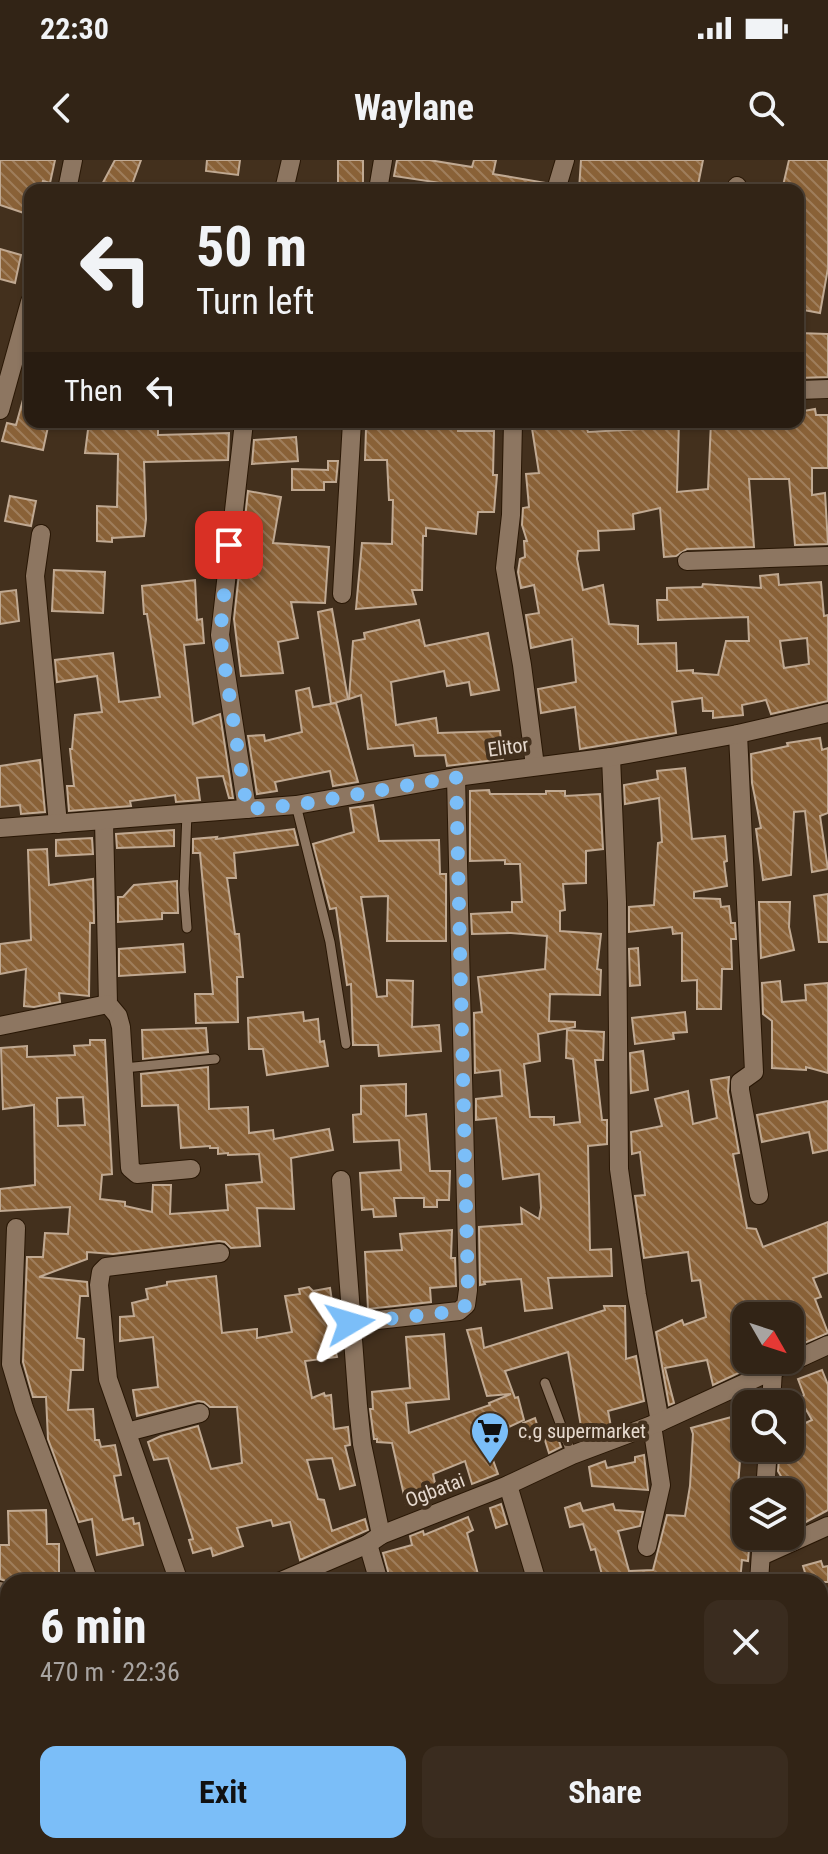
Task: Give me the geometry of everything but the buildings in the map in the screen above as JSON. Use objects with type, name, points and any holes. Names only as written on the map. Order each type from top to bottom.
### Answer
[{"type":"street","points":[[68,184],[73,160]]},
{"type":"street","points":[[285,184],[291,160]]},
{"type":"street","points":[[379,184],[383,160]]},
{"type":"street","points":[[558,184],[565,160]]},
{"type":"street","points":[[0,410],[24,324]]},
{"type":"street","points":[[804,390],[828,389]]},
{"type":"street","points":[[243,428],[220,635],[247,809]]},
{"type":"street","points":[[342,594],[352,428]]},
{"type":"street","points":[[513,428],[511,515],[505,568],[535,766]]},
{"type":"street","points":[[41,534],[35,576],[58,824]]},
{"type":"street","points":[[687,561],[828,556]]},
{"type":"street","name":"Elitor","points":[[0,828],[296,805],[456,777],[611,757],[738,734],[828,713]]},
{"type":"street","points":[[738,734],[754,1072],[740,1082],[740,1090],[759,1195]]},
{"type":"street","points":[[611,757],[617,902],[619,1169],[656,1424],[661,1485],[647,1547]]},
{"type":"street","points":[[350,1323],[459,1311],[466,1305],[456,777]]},
{"type":"street","points":[[104,820],[108,1004],[118,1016],[121,1027],[130,1168],[137,1174],[191,1169]]},
{"type":"street","points":[[0,1026],[108,1004]]},
{"type":"street","points":[[341,1180],[350,1323],[378,1574]]},
{"type":"street","points":[[16,1228],[11,1364],[24,1408],[86,1574]]},
{"type":"street","points":[[176,1574],[108,1379],[99,1285],[101,1272],[106,1267],[220,1253]]},
{"type":"street","name":"Ogbatai","points":[[804,1355],[828,1345]]},
{"type":"street","name":"Ogbatai","points":[[297,1574],[572,1455],[656,1424],[762,1374]]},
{"type":"street","points":[[127,1432],[200,1413]]},
{"type":"street","points":[[508,1485],[535,1574]]},
{"type":"street","points":[[761,1556],[828,1526]]},
{"type":"street","points":[[760,1574],[761,1550]]},
{"type":"lane","points":[[296,805],[330,942],[346,1044]]},
{"type":"lane","points":[[187,813],[184,889],[187,928]]},
{"type":"lane","points":[[124,1068],[215,1059]]},
{"type":"lane","points":[[545,1383],[572,1455]]},
{"type":"place","name":"c.g supermarket","points":[[490,1465]]},
{"type":"route","points":[[229,545],[220,635],[247,809],[296,805],[456,777],[466,1305],[459,1311],[350,1323]]}]
